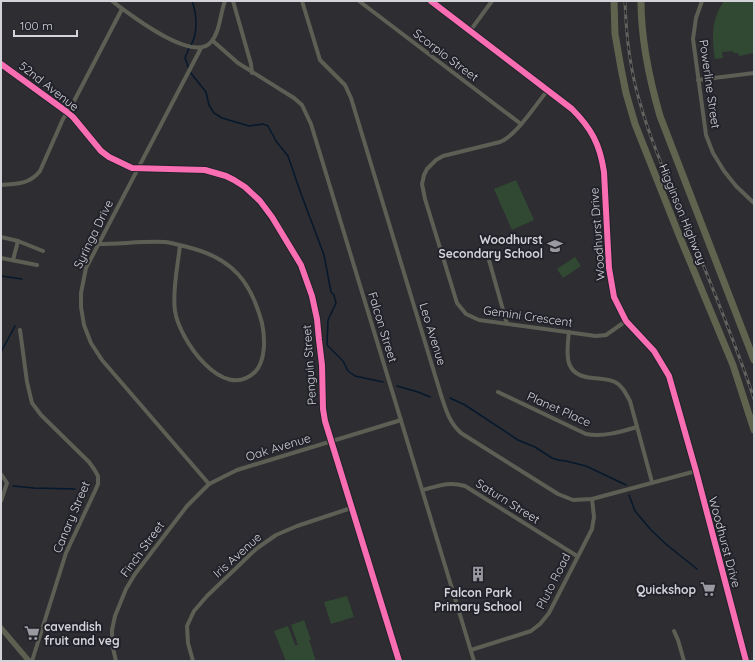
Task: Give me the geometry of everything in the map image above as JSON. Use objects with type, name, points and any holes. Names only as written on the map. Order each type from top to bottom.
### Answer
[{"type":"highway","name":"Higginson Highway","points":[[614,1],[615,34],[620,68],[635,124],[733,365],[754,430]]},
{"type":"highway","name":"Higginson Highway","points":[[641,1],[646,60],[660,116],[754,360]]},
{"type":"street","points":[[112,1],[160,34],[185,46],[201,48]]},
{"type":"street","points":[[212,41],[217,30],[225,1]]},
{"type":"street","points":[[233,1],[251,64],[252,73]]},
{"type":"street","name":"Leo Avenue","points":[[302,1],[320,60],[345,85],[351,98],[439,388],[451,422],[461,433],[558,494],[573,500],[592,499],[696,471]]},
{"type":"street","name":"Scorpio Street","points":[[359,1],[520,124]]},
{"type":"street","name":"Woodhurst Drive","points":[[431,1],[572,108],[593,134],[602,158],[604,172],[610,279],[616,303],[626,322],[654,350],[669,376],[696,471],[746,661]]},
{"type":"street","points":[[470,31],[492,1]]},
{"type":"street","name":"Powerline Street","points":[[702,1],[696,18],[693,34],[694,52],[706,134],[713,153],[727,176],[754,204]]},
{"type":"street","points":[[1,185],[22,183],[36,177],[67,112],[122,9]]},
{"type":"street","name":"Syringa Drive","points":[[209,484],[102,360],[86,334],[81,307],[81,293],[86,268],[98,244],[201,48],[207,46],[212,41]]},
{"type":"street","name":"Falcon Street","points":[[212,41],[252,73],[294,98],[302,105],[309,118],[474,661]]},
{"type":"street","name":"52nd Avenue","points":[[1,64],[73,117],[101,151],[109,157],[132,168],[138,169]]},
{"type":"street","points":[[698,80],[754,73]]},
{"type":"street","name":"Gemini Crescent","points":[[548,90],[512,135],[504,140],[444,156],[436,160],[426,171],[422,184],[458,306],[472,318],[485,321],[596,336],[603,336],[610,333],[626,322]]},
{"type":"street","name":"Penguin Street","points":[[138,169],[205,170],[226,176],[245,187],[260,201],[272,217],[301,265],[312,296],[317,320],[322,365],[323,409],[351,508],[399,661]]},
{"type":"street","points":[[1,237],[18,241],[43,251]]},
{"type":"street","points":[[12,260],[18,241]]},
{"type":"street","points":[[98,244],[165,242],[180,245],[210,254],[231,266],[242,278],[253,296],[263,329],[262,362],[250,376],[240,380],[224,379],[197,355],[182,332],[174,309],[174,296],[180,245]]},
{"type":"street","points":[[487,253],[507,324]]},
{"type":"street","points":[[1,258],[37,265]]},
{"type":"street","name":"Canary Street","points":[[20,330],[27,382],[32,403],[41,415],[89,462],[98,476],[98,484],[66,553],[32,661]]},
{"type":"street","points":[[569,332],[566,352],[568,364],[573,370],[578,375],[606,379],[615,382],[621,386],[630,401],[652,482]]},
{"type":"street","name":"Planet Place","points":[[498,392],[586,434],[612,434],[637,427]]},
{"type":"street","name":"Oak Avenue","points":[[209,484],[237,470],[401,420]]},
{"type":"street","points":[[1,474],[7,483],[1,501]]},
{"type":"street","name":"Saturn Street","points":[[422,490],[449,483],[456,483],[465,486],[578,556]]},
{"type":"street","name":"Finch Street","points":[[116,661],[112,644],[112,630],[115,616],[126,589],[135,574],[187,506],[209,484]]},
{"type":"street","name":"Pluto Road","points":[[471,650],[526,633],[540,624],[549,613],[592,529],[594,523],[594,511],[592,499]]},
{"type":"street","name":"Iris Avenue","points":[[193,661],[188,643],[188,626],[194,612],[207,596],[256,549],[276,535],[297,526],[351,508]]},
{"type":"street","points":[[1,628],[29,661]]},
{"type":"street","points":[[674,631],[684,661]]},
{"type":"green space","points":[[724,1],[754,1],[754,53],[739,56],[738,53],[733,53],[733,51],[722,52],[723,58],[715,59],[713,36],[715,22]]},
{"type":"green space","points":[[516,180],[534,220],[512,230],[494,189]]},
{"type":"green space","points":[[575,257],[581,266],[563,278],[557,269]]},
{"type":"green space","points":[[347,596],[354,617],[331,624],[324,602]]},
{"type":"green space","points":[[304,620],[316,661],[286,661],[274,631],[288,626],[295,645],[298,645],[291,625]]},
{"type":"waterway","points":[[191,45],[196,29],[195,12],[192,1]]},
{"type":"waterway","points":[[189,48],[185,58],[189,69]]},
{"type":"waterway","points":[[190,72],[206,92],[209,105],[214,113],[222,118],[249,126],[263,124],[268,126],[276,141],[288,156],[324,255],[331,292],[334,295],[336,303],[328,320],[327,345],[343,361],[348,371],[355,376],[383,382]]},
{"type":"waterway","points":[[1,276],[22,279]]},
{"type":"waterway","points":[[1,352],[15,326]]},
{"type":"waterway","points":[[397,386],[430,397]]},
{"type":"waterway","points":[[450,398],[465,405],[518,440],[535,447],[552,458],[586,466],[626,485]]},
{"type":"waterway","points":[[13,486],[75,489]]},
{"type":"waterway","points":[[629,495],[635,511],[651,530],[697,569]]},
{"type":"railway","points":[[625,1],[626,27],[631,65],[644,116],[728,328],[754,399]]},
{"type":"cycle path","points":[[431,1],[572,109],[594,137],[600,153],[604,172],[609,268],[614,297],[626,321],[654,351],[669,376],[696,471],[746,661]]},
{"type":"cycle path","points":[[1,64],[73,117],[101,151],[109,157],[132,168],[205,170],[226,176],[245,187],[260,201],[272,217],[301,265],[312,296],[317,319],[322,365],[323,409],[325,421],[399,661]]},
{"type":"place","name":"Woodhurst Secondary School","points":[[555,246]]},
{"type":"place","name":"Falcon Park Primary School","points":[[478,574]]},
{"type":"place","name":"Quickshop","points":[[708,589]]},
{"type":"place","name":"cavendish fruit and veg","points":[[32,633]]}]
